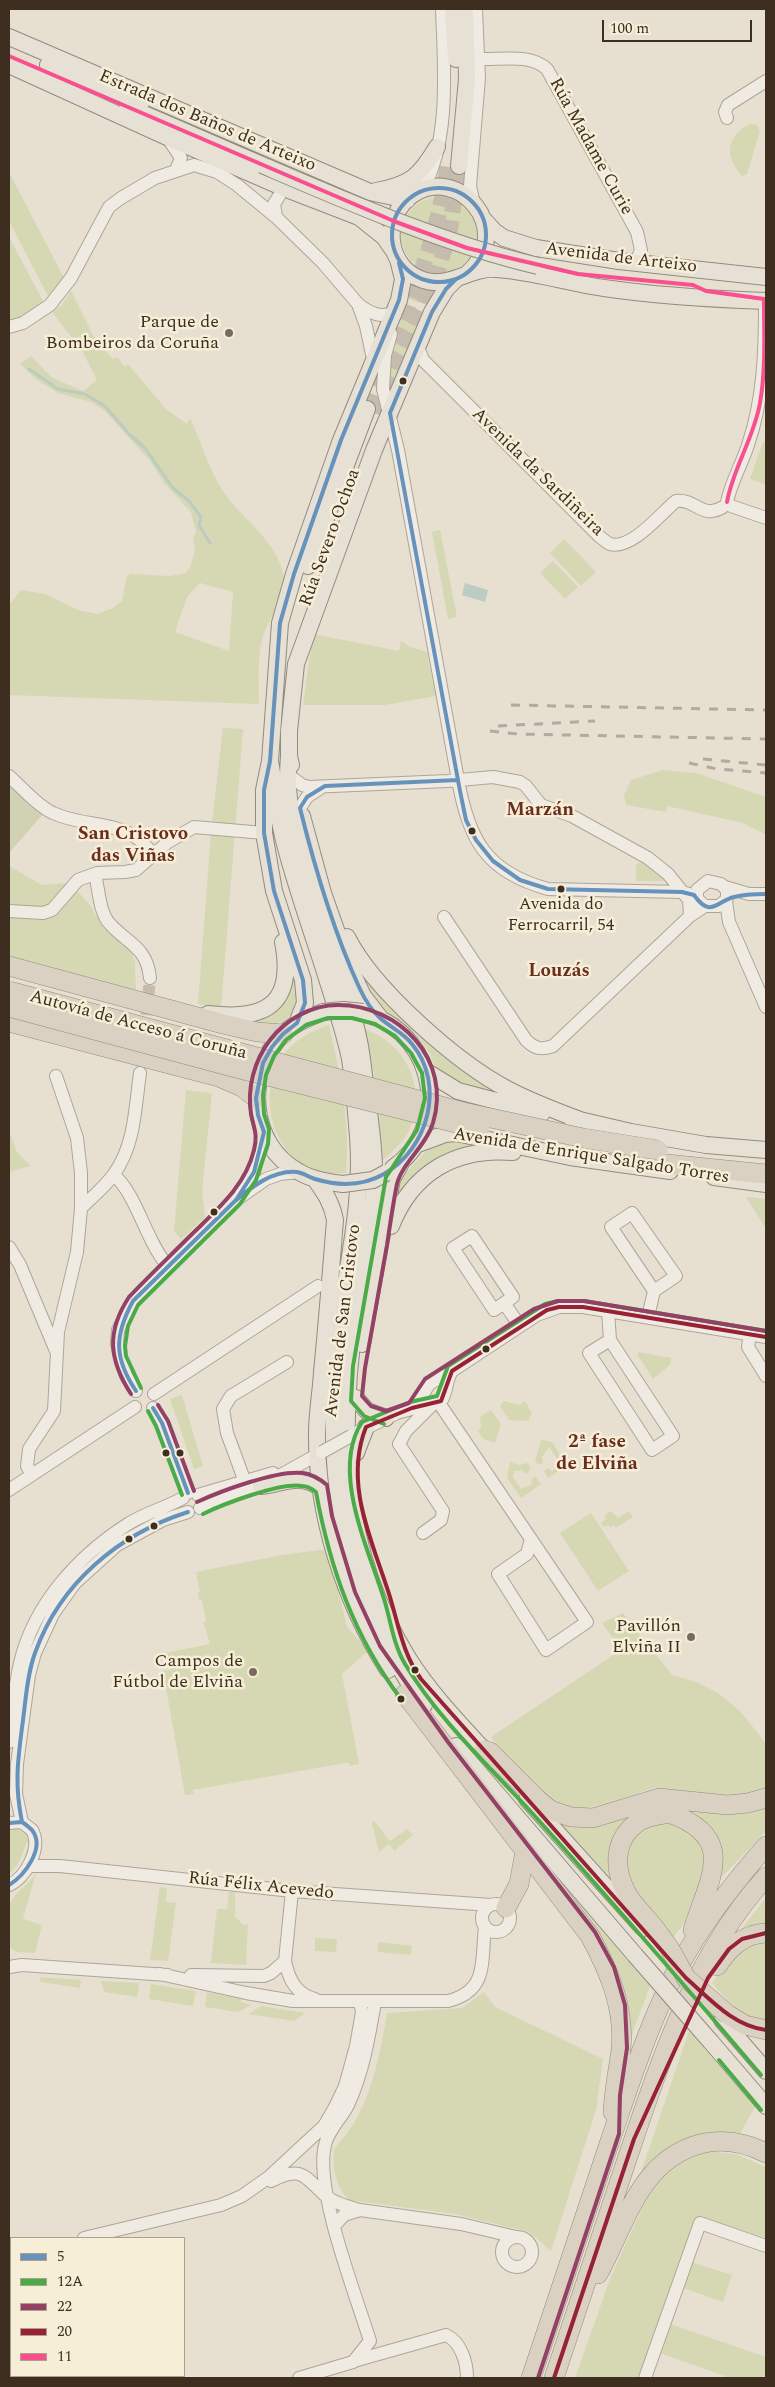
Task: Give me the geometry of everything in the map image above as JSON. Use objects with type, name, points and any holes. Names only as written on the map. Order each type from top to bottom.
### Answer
[{"type":"highway","points":[[9,966],[257,1032],[290,1028]]},
{"type":"highway","name":"Autovía de Acceso á Coruña","points":[[9,991],[463,1112],[658,1156],[766,1174]]},
{"type":"highway","name":"Autovía de Acceso á Coruña","points":[[9,1007],[240,1069],[457,1124],[590,1152],[766,1162]]},
{"type":"highway","points":[[9,1022],[219,1077],[242,1087],[256,1098]]},
{"type":"highway","points":[[405,1694],[590,1936],[608,1969],[619,2006],[621,2048],[614,2094],[613,2133]]},
{"type":"highway","points":[[430,1714],[433,1727],[443,1746]]},
{"type":"highway","points":[[484,1750],[490,1752],[550,1810],[571,1817],[593,1818],[659,1798],[727,1805],[748,1803],[766,1798]]},
{"type":"highway","points":[[686,1953],[698,1912],[709,1888],[714,1869],[713,1853],[706,1837],[696,1825],[669,1812],[641,1820],[627,1831],[620,1844],[618,1873],[627,1894],[649,1929],[670,1949],[686,1978],[724,2017],[766,2030]]},
{"type":"highway","points":[[531,2378],[613,2133],[660,2005],[686,1953],[724,1896],[766,1846]]},
{"type":"highway","points":[[499,1906],[519,1884],[525,1851]]},
{"type":"highway","points":[[554,2378],[634,2139],[677,2023],[703,1969],[740,1910],[766,1877]]},
{"type":"highway","points":[[634,2139],[708,1978],[729,1949],[742,1939],[766,1933]]},
{"type":"highway","points":[[576,2312],[613,2246],[638,2192],[662,2162],[689,2147],[720,2141],[750,2146],[766,2153]]},
{"type":"main road","points":[[453,9],[456,80],[453,164],[466,78],[465,9]]},
{"type":"main road","name":"Estrada dos Baños de Arteixo","points":[[9,37],[370,192],[406,200]]},
{"type":"main road","name":"Estrada dos Baños de Arteixo","points":[[9,46],[263,162]]},
{"type":"main road","name":"Estrada dos Baños de Arteixo","points":[[9,56],[263,162]]},
{"type":"main road","name":"Estrada dos Baños de Arteixo","points":[[9,65],[282,190],[367,222],[384,237],[397,257]]},
{"type":"main road","points":[[370,192],[394,188],[408,183],[427,165],[437,146]]},
{"type":"main road","name":"Avenida de Arteixo","points":[[263,162],[396,222],[467,248],[535,267],[766,298]]},
{"type":"main road","points":[[170,1009],[247,1016],[263,1010],[276,1000],[284,989],[286,959],[264,833],[264,790],[270,760],[280,623],[292,582],[341,440],[373,359],[395,312],[403,280],[391,237],[394,220],[406,200],[431,188],[459,193],[474,204],[484,220],[486,242],[484,252],[475,266],[461,277],[439,283],[424,280],[416,277],[397,257]]},
{"type":"main road","points":[[338,210],[364,228],[382,247],[395,282],[395,312]]},
{"type":"main road","name":"Avenida de Arteixo","points":[[484,220],[504,238],[536,248],[636,264],[766,277]]},
{"type":"main road","points":[[418,347],[446,301],[458,289],[488,277],[535,267]]},
{"type":"main road","name":"Avenida de Arteixo","points":[[461,277],[488,268],[535,267],[766,283]]},
{"type":"main road","name":"Avenida de Enrique Salgado Torres","points":[[380,1018],[363,996],[348,964],[310,847],[288,756],[291,703],[296,664],[378,412],[418,347],[432,312],[446,289],[461,277]]},
{"type":"main road","name":"Rúa Severo Ochoa","points":[[276,672],[301,586],[378,412]]},
{"type":"main road","name":"Avenida de San Cristovo","points":[[288,756],[288,796],[296,842],[360,1043],[370,1124],[373,1198],[370,1236],[356,1310],[346,1398],[347,1478],[360,1546],[390,1624],[408,1656],[444,1707],[649,1929]]},
{"type":"main road","name":"Avenida de San Cristovo","points":[[270,760],[285,844],[350,1059],[360,1177],[357,1211],[340,1320],[333,1393],[334,1468],[338,1505],[355,1573],[374,1624],[396,1665],[430,1714],[480,1776],[766,2106]]},
{"type":"main road","name":"Avenida de Enrique Salgado Torres","points":[[310,847],[341,924],[355,952],[398,1003],[436,1038],[508,1090],[580,1120]]},
{"type":"main road","points":[[274,891],[304,980],[305,1003],[290,1028],[272,1048],[263,1063],[256,1098],[258,1115],[264,1132],[282,1159],[299,1172],[315,1179],[343,1184],[372,1180],[386,1174],[401,1163],[418,1144],[428,1121],[431,1097],[427,1072],[417,1050],[400,1031],[380,1018],[363,1012],[343,1010],[323,1012],[290,1028]]},
{"type":"main road","name":"Avenida de Enrique Salgado Torres","points":[[427,1072],[458,1090],[531,1112],[698,1144],[766,1150]]},
{"type":"main road","name":"Avenida de Enrique Salgado Torres","points":[[418,1144],[446,1134],[456,1133],[570,1157],[766,1184]]},
{"type":"main road","points":[[377,1261],[400,1205],[420,1180],[442,1164],[463,1156],[490,1152],[570,1157]]},
{"type":"main road","points":[[401,1163],[392,1179],[358,1367],[356,1398],[358,1432],[356,1453],[357,1472],[365,1517],[376,1560],[389,1594],[408,1656]]},
{"type":"main road","points":[[315,1179],[328,1196],[335,1220],[312,1455],[322,1489],[328,1526],[349,1594],[375,1649],[405,1694],[430,1714]]},
{"type":"main road","points":[[356,1398],[367,1411],[391,1415]]},
{"type":"main road","points":[[261,1486],[300,1479],[313,1483],[322,1489]]},
{"type":"main road","points":[[724,2017],[766,2071]]},
{"type":"street","points":[[422,191],[434,166],[444,83],[442,9]]},
{"type":"street","points":[[474,204],[470,186],[478,114],[479,59],[476,9]]},
{"type":"street","name":"Rúa Madame Curie","points":[[479,59],[530,59],[540,62],[547,69],[637,232],[641,250],[636,264]]},
{"type":"street","points":[[727,118],[725,112],[728,105],[766,81]]},
{"type":"street","points":[[168,137],[180,158],[176,170]]},
{"type":"street","points":[[9,327],[23,323],[50,305],[71,278],[109,208],[135,188],[176,170],[194,165],[217,172],[253,197],[323,263],[358,304],[376,315],[384,316],[395,312]]},
{"type":"street","points":[[253,197],[268,200],[282,190]]},
{"type":"street","points":[[276,217],[274,204],[282,190]]},
{"type":"street","points":[[766,298],[763,378],[760,404],[748,445],[729,490],[727,505],[766,518]]},
{"type":"street","points":[[358,304],[366,326],[373,359]]},
{"type":"street","points":[[395,312],[383,373],[383,389],[378,412],[466,820],[476,840],[493,861],[520,880],[548,889],[682,892],[719,906],[726,896]]},
{"type":"street","name":"Avenida da Sardiñeira","points":[[418,347],[423,360],[511,450],[600,537],[610,544],[627,542],[676,501],[686,502],[706,512],[717,510],[727,505]]},
{"type":"street","points":[[9,776],[52,813],[70,819],[128,831],[143,840],[153,855]]},
{"type":"street","points":[[294,779],[302,785],[325,786],[493,777],[520,782],[526,786],[541,805],[572,816],[648,858],[668,874],[682,892],[690,905],[690,916]]},
{"type":"street","points":[[300,808],[307,797],[325,786]]},
{"type":"street","points":[[9,911],[43,913],[52,910],[78,880],[97,873],[136,870],[168,842],[194,827],[264,833]]},
{"type":"street","points":[[97,873],[96,879],[108,923],[144,955],[149,966],[150,978]]},
{"type":"street","points":[[444,917],[526,1040],[533,1047],[541,1049],[553,1046],[690,916],[699,897],[713,881],[726,896],[729,922],[763,996],[766,1007]]},
{"type":"street","points":[[726,896],[766,894]]},
{"type":"street","points":[[81,1208],[114,1175],[125,1157],[131,1141],[140,1073]]},
{"type":"street","points":[[32,1475],[27,1466],[29,1449],[54,1411],[56,1353],[61,1314],[77,1252],[81,1208],[81,1173],[77,1138],[56,1076]]},
{"type":"street","points":[[236,1200],[254,1172],[264,1132]]},
{"type":"street","points":[[136,1391],[126,1376],[117,1344],[118,1330],[133,1301],[167,1265],[236,1200],[266,1179],[280,1174],[299,1172]]},
{"type":"street","points":[[114,1175],[125,1189],[153,1244],[167,1265]]},
{"type":"street","points":[[648,1317],[654,1291],[676,1276],[632,1213],[611,1227],[654,1291]]},
{"type":"street","points":[[472,1236],[513,1297],[504,1303],[494,1310],[453,1248],[472,1236]]},
{"type":"street","points":[[9,1247],[30,1286],[56,1353]]},
{"type":"street","points":[[154,1394],[318,1286]]},
{"type":"street","points":[[504,1303],[520,1326]]},
{"type":"street","points":[[412,1408],[424,1393],[426,1386],[520,1326],[547,1310],[559,1307],[577,1306],[766,1336]]},
{"type":"street","points":[[608,1311],[610,1340],[673,1436],[652,1450],[589,1354],[610,1340]]},
{"type":"street","points":[[750,1334],[748,1348],[766,1376]]},
{"type":"street","points":[[245,1482],[227,1433],[223,1409],[232,1396],[287,1362]]},
{"type":"street","points":[[9,1742],[20,1662],[35,1622],[54,1590],[81,1560],[115,1532],[141,1516],[190,1495],[245,1482],[312,1455],[391,1415],[444,1399],[448,1377],[452,1371]]},
{"type":"street","points":[[432,1382],[441,1384],[445,1389]]},
{"type":"street","points":[[146,1388],[154,1394],[156,1401],[153,1408],[144,1412],[134,1407],[132,1400],[136,1391],[146,1388]]},
{"type":"street","points":[[424,1393],[426,1400],[435,1403],[543,1556],[587,1622],[546,1650],[498,1574],[527,1554],[531,1540]]},
{"type":"street","points":[[423,1533],[441,1520],[442,1511],[400,1448],[400,1440],[406,1431],[435,1403]]},
{"type":"street","points":[[9,1490],[134,1407]]},
{"type":"street","points":[[153,1408],[162,1422],[190,1495],[201,1500],[194,1510]]},
{"type":"street","points":[[391,1415],[404,1421],[406,1431]]},
{"type":"street","points":[[9,1885],[15,1882],[28,1866],[35,1847],[32,1830],[22,1822],[16,1794],[17,1764],[29,1675],[37,1646],[53,1614],[75,1583],[117,1545],[163,1520],[261,1486],[312,1455]]},
{"type":"street","points":[[190,1495],[182,1506],[194,1510]]},
{"type":"street","points":[[527,1554],[543,1556]]},
{"type":"street","points":[[9,1823],[22,1822]]},
{"type":"street","points":[[35,1847],[60,1866]]},
{"type":"street","name":"Rúa Félix Acevedo","points":[[28,1866],[60,1866],[292,1891],[499,1906]]},
{"type":"street","points":[[292,1891],[285,1961],[282,1971],[283,1982],[293,2001]]},
{"type":"street","name":"Rúa Félix Acevedo","points":[[462,1904],[472,1908],[487,1925]]},
{"type":"street","points":[[160,1974],[246,1993],[293,2001],[448,2001],[470,1992],[475,1987],[481,1973],[483,1944],[487,1925],[485,1910],[499,1906],[510,1918],[508,1925],[502,1931],[487,1925]]},
{"type":"street","points":[[9,1959],[22,1965]]},
{"type":"street","points":[[9,1967],[22,1965],[160,1974],[264,1976],[271,1973],[285,1961]]},
{"type":"street","points":[[285,1961],[289,1976],[296,1989],[310,1998],[325,2002]]},
{"type":"street","points":[[242,2196],[269,2177],[324,2126],[335,2107],[350,2068],[360,2026],[362,2012],[360,2002]]},
{"type":"street","points":[[375,2002],[364,2060],[355,2090],[325,2144],[323,2166],[334,2225],[370,2341],[389,2350]]},
{"type":"street","points":[[88,2237],[196,2213],[242,2196],[292,2172],[313,2181],[328,2197],[360,2210],[461,2224],[516,2237],[525,2240],[530,2246],[531,2256],[527,2263],[519,2267],[510,2266],[503,2260],[502,2250],[496,2240],[486,2230]]},
{"type":"street","points":[[334,2225],[344,2215],[360,2210]]},
{"type":"street","points":[[645,2378],[700,2223],[766,2246]]},
{"type":"street","points":[[502,2250],[505,2243],[516,2237]]},
{"type":"street","points":[[299,2378],[389,2350],[446,2335],[457,2342],[461,2350],[467,2378]]},
{"type":"street","points":[[353,2362],[370,2341]]},
{"type":"green space","points":[[750,124],[757,125],[760,131],[747,174],[742,176],[732,161],[730,147],[736,134]]},
{"type":"green space","points":[[9,172],[65,280],[48,296],[9,221]]},
{"type":"green space","points":[[447,197],[460,203],[471,214],[477,227],[475,250],[460,267],[447,273],[431,273],[418,267],[403,250],[401,227],[407,214],[424,199]]},
{"type":"green space","points":[[9,237],[42,299],[42,305],[23,319],[9,324]]},
{"type":"green space","points":[[409,280],[434,289],[427,305],[408,299]]},
{"type":"green space","points":[[71,291],[96,341],[113,359],[117,357],[125,367],[128,364],[167,410],[187,424],[190,418],[218,483],[231,502],[268,542],[281,565],[284,586],[264,632],[260,647],[259,704],[9,695],[9,605],[21,590],[45,594],[78,610],[97,614],[113,608],[122,601],[127,576],[131,574],[170,576],[186,573],[191,565],[195,549],[193,538],[196,532],[191,512],[164,483],[150,461],[106,412],[91,402],[58,393],[37,380],[20,364],[31,356],[51,377],[83,391],[97,380],[82,351],[52,312],[61,306]],"holes":[[[200,583],[233,592],[229,651],[175,632],[187,597]]]},
{"type":"green space","points":[[406,306],[424,312],[390,398],[390,362],[397,329]]},
{"type":"green space","points":[[763,442],[766,443],[766,485],[750,479]]},
{"type":"green space","points":[[440,530],[457,617],[448,619],[432,532]]},
{"type":"green space","points":[[564,539],[596,572],[581,586],[550,553]]},
{"type":"green space","points":[[553,561],[578,587],[565,599],[540,573]]},
{"type":"green space","points":[[313,634],[399,651],[401,641],[410,647],[427,652],[436,696],[385,705],[303,705]]},
{"type":"green space","points":[[223,728],[243,729],[221,1008],[198,1004],[211,833]]},
{"type":"green space","points":[[663,770],[696,773],[766,797],[766,835],[743,823],[667,806],[666,812],[626,805],[624,796],[631,780]]},
{"type":"green space","points":[[9,782],[45,812],[9,853]]},
{"type":"green space","points":[[641,862],[645,865],[647,862],[665,877],[665,881],[636,881],[636,865]]},
{"type":"green space","points":[[9,866],[42,885],[70,883],[90,905],[104,929],[118,937],[131,951],[135,963],[136,991],[9,958]]},
{"type":"green space","points":[[358,967],[530,1105],[461,1087],[437,1071],[429,1052],[418,1037],[404,1023],[378,1007],[371,1000]]},
{"type":"green space","points":[[292,971],[298,997],[293,1012],[280,1023],[270,1025],[250,1024]]},
{"type":"green space","points":[[329,1025],[341,1080],[346,1117],[346,1173],[320,1172],[305,1166],[293,1157],[283,1145],[271,1116],[271,1085],[275,1070],[282,1057],[291,1046],[303,1037]]},
{"type":"green space","points":[[364,1029],[378,1035],[400,1054],[414,1080],[416,1095],[416,1109],[409,1130],[399,1145],[380,1162],[379,1099]]},
{"type":"green space","points":[[186,1090],[212,1093],[202,1191],[205,1217],[181,1239],[174,1231]]},
{"type":"green space","points":[[9,1130],[17,1152],[31,1166],[9,1172]]},
{"type":"green space","points":[[450,1139],[502,1148],[474,1151],[395,1206],[400,1179],[429,1148]]},
{"type":"green space","points":[[746,1197],[766,1199],[766,1229]]},
{"type":"green space","points":[[639,1352],[671,1358],[670,1365],[653,1379],[637,1354]]},
{"type":"green space","points":[[182,1395],[203,1466],[194,1469],[170,1399]]},
{"type":"green space","points":[[504,1401],[519,1405],[525,1401],[532,1413],[528,1421],[509,1420],[500,1406]]},
{"type":"green space","points":[[491,1410],[501,1424],[495,1443],[483,1439],[478,1431],[481,1427],[480,1417]]},
{"type":"green space","points":[[541,1441],[552,1442],[567,1465],[548,1478],[544,1471],[547,1468],[552,1471],[561,1464],[549,1447],[542,1457],[543,1463],[539,1465],[535,1461]]},
{"type":"green space","points":[[510,1462],[519,1465],[527,1463],[531,1468],[527,1474],[522,1470],[514,1471],[513,1477],[521,1489],[532,1484],[531,1480],[535,1476],[541,1484],[521,1498],[507,1478]]},
{"type":"green space","points":[[611,1511],[618,1518],[629,1511],[633,1517],[616,1528],[614,1525],[610,1528],[608,1525],[604,1527],[601,1523],[605,1520],[605,1515]]},
{"type":"green space","points":[[591,1513],[629,1571],[598,1591],[560,1533]]},
{"type":"green space","name":"Campos de Fútbol de Elviña","points":[[328,1549],[347,1627],[368,1651],[342,1674],[359,1764],[349,1766],[349,1763],[345,1763],[193,1790],[194,1794],[185,1795],[163,1671],[171,1670],[165,1653],[210,1644],[203,1622],[206,1621],[202,1600],[199,1600],[198,1592],[200,1592],[196,1572],[282,1555]]},
{"type":"green space","points":[[623,1613],[672,1675],[699,1683],[718,1693],[739,1710],[757,1732],[766,1744],[766,1789],[751,1795],[722,1796],[654,1788],[587,1808],[564,1807],[548,1798],[504,1756],[491,1737],[621,1650],[602,1623]]},
{"type":"green space","points":[[766,1806],[766,1831],[719,1880],[708,1829],[686,1810],[639,1812],[614,1833],[608,1857],[611,1878],[561,1823],[637,1807]]},
{"type":"green space","points":[[374,1821],[390,1841],[407,1829],[413,1835],[394,1851],[389,1844],[379,1852],[372,1823]]},
{"type":"green space","points":[[656,1823],[681,1824],[700,1841],[707,1866],[689,1917],[672,1939],[626,1882],[624,1858],[634,1838]]},
{"type":"green space","points":[[15,1828],[25,1832],[28,1840],[18,1864],[9,1874],[9,1831]]},
{"type":"green space","points":[[36,1873],[23,1919],[42,1925],[35,1953],[17,1952],[9,1947],[10,1904],[15,1895]]},
{"type":"green space","points":[[160,1887],[167,1888],[166,1902],[176,1903],[168,1961],[150,1960]]},
{"type":"green space","points":[[229,1892],[235,1892],[235,1916],[243,1925],[248,1924],[246,1965],[211,1963],[217,1909],[227,1909]]},
{"type":"green space","points":[[766,1898],[766,1926],[738,1933]]},
{"type":"green space","points":[[575,1899],[650,1986],[627,2048],[573,1901]]},
{"type":"green space","points":[[315,1938],[337,1939],[336,1952],[315,1951]]},
{"type":"green space","points":[[378,1942],[412,1946],[411,1955],[378,1952]]},
{"type":"green space","points":[[766,1943],[766,2023],[761,2025],[732,2006],[712,1983],[726,1963],[746,1946]]},
{"type":"green space","points":[[39,1977],[81,1980],[80,1988],[41,1982]]},
{"type":"green space","points":[[101,1981],[139,1983],[137,1997],[104,1992]]},
{"type":"green space","points":[[151,1984],[196,1991],[193,2006],[149,1999]]},
{"type":"green space","points":[[207,1992],[241,1999],[241,2002],[251,2005],[238,2012],[205,2007]]},
{"type":"green space","points":[[484,1992],[495,2007],[603,2059],[596,2110],[551,2251],[529,2232],[455,2214],[349,2200],[341,2189],[336,2177],[334,2150],[355,2122],[363,2106],[379,2054],[387,2013],[462,2008]]},
{"type":"green space","points":[[261,2006],[305,2013],[294,2021],[248,2014]]},
{"type":"green space","points":[[689,2031],[755,2107],[738,2137],[709,2137],[638,2181]]},
{"type":"green space","points":[[705,2151],[735,2154],[766,2167],[766,2238],[698,2216],[638,2378],[575,2378],[610,2279],[652,2186],[668,2169],[685,2157]]},
{"type":"green space","points":[[691,2262],[732,2275],[723,2302],[683,2288]]},
{"type":"green space","points":[[670,2324],[766,2357],[765,2378],[730,2378],[660,2353]]},
{"type":"shaded area","points":[[465,583],[488,590],[485,602],[462,595]]},
{"type":"waterway","points":[[29,369],[58,389],[85,394],[105,406],[129,434],[145,448],[172,487],[189,501],[201,517],[199,525],[210,543]]},
{"type":"tunnel","points":[[367,409],[404,319],[426,258],[443,195],[448,163]]},
{"type":"tunnel","points":[[377,414],[437,274],[450,229],[459,166]]},
{"type":"tunnel","points":[[145,1033],[150,978]]},
{"type":"railway","points":[[511,705],[766,710]]},
{"type":"railway","points":[[498,726],[595,721]]},
{"type":"railway","points":[[490,731],[518,734],[766,739]]},
{"type":"railway","points":[[703,759],[766,765]]},
{"type":"railway","points":[[689,763],[717,769],[766,773]]},
{"type":"transit line","name":"11","points":[[9,56],[396,222],[467,248],[578,274],[693,285],[706,291],[764,299],[764,364],[760,403],[727,502]]},
{"type":"transit line","name":"5","points":[[430,188],[448,188],[473,201],[483,217],[486,235],[483,253],[473,269],[448,282],[430,282],[405,269],[392,244],[392,226],[405,201],[430,188]]},
{"type":"transit line","name":"5","points":[[136,1391],[120,1357],[119,1347],[122,1325],[133,1301],[236,1200],[254,1172],[264,1132],[258,1115],[256,1098],[263,1063],[272,1047],[283,1034],[297,1023],[305,1003],[303,980],[274,891],[264,833],[264,790],[270,761],[280,623],[294,574],[341,440],[399,300],[403,279],[399,263]]},
{"type":"transit line","name":"5","points":[[456,279],[446,289],[432,312],[390,413],[460,791],[466,820],[476,840],[493,861],[520,880],[548,889],[682,892],[694,895],[705,906],[710,907],[738,896],[766,894]]},
{"type":"transit line","name":"5","points":[[234,1202],[263,1181],[288,1172],[302,1173],[315,1179],[341,1184],[368,1181],[384,1174],[399,1163],[412,1149],[421,1133],[430,1097],[428,1078],[422,1060],[409,1040],[377,1015],[361,991],[325,899],[300,808],[307,797],[325,786],[458,780]]},
{"type":"transit line","name":"22","points":[[131,1394],[118,1369],[113,1346],[114,1334],[122,1310],[129,1297],[218,1209],[244,1176],[250,1164],[256,1140],[250,1104],[251,1085],[256,1066],[264,1048],[276,1032],[300,1015],[319,1008],[338,1005],[361,1007],[382,1015],[400,1026],[416,1040],[428,1058],[435,1078],[437,1100],[430,1131],[404,1169],[397,1184],[365,1368],[362,1396],[371,1406],[386,1411],[409,1403],[425,1379],[534,1309],[558,1301],[584,1301],[766,1331]]},
{"type":"transit line","name":"12A","points":[[141,1388],[126,1356],[125,1346],[128,1326],[138,1305],[240,1204],[256,1180],[268,1144],[269,1129],[264,1114],[263,1095],[266,1075],[274,1056],[286,1040],[306,1025],[328,1018],[352,1018],[375,1024],[395,1036],[411,1053],[422,1073],[425,1098],[417,1130],[386,1177],[353,1366],[351,1401],[364,1416],[384,1424]]},
{"type":"transit line","name":"12A","points":[[761,2075],[590,1878],[532,1813],[481,1760],[418,1685],[398,1648],[362,1534],[351,1487],[350,1463],[353,1442],[362,1422],[410,1402],[437,1396],[448,1366],[545,1304],[558,1301],[584,1301],[766,1331]]},
{"type":"transit line","name":"20","points":[[766,1337],[583,1307],[559,1307],[547,1310],[452,1371],[441,1401],[412,1408],[366,1427],[360,1449],[358,1470],[359,1492],[369,1534],[406,1650],[421,1679],[686,1978],[713,2003],[733,2017],[743,2023],[766,2030]]},
{"type":"transit line","name":"22","points":[[158,1405],[168,1421],[194,1491]]},
{"type":"transit line","name":"5","points":[[153,1408],[162,1423],[188,1493]]},
{"type":"transit line","name":"12A","points":[[148,1411],[156,1426],[182,1495]]},
{"type":"transit line","name":"22","points":[[197,1502],[249,1482],[291,1473],[309,1474],[327,1485],[332,1516],[355,1592],[380,1646],[448,1742],[595,1932],[614,1967],[625,2005],[627,2048],[620,2095],[619,2134],[538,2378]]},
{"type":"transit line","name":"12A","points":[[203,1514],[238,1500],[280,1487],[304,1486],[316,1492],[329,1548],[346,1601],[370,1651],[401,1699]]},
{"type":"transit line","name":"5","points":[[22,1822],[17,1783],[21,1734],[30,1670],[46,1628],[76,1583],[95,1565],[138,1533],[188,1512]]},
{"type":"transit line","name":"5","points":[[9,1823],[22,1822],[32,1830],[36,1837],[35,1853],[31,1861],[21,1875],[9,1885]]},
{"type":"transit line","name":"20","points":[[554,2378],[634,2139],[708,1978],[729,1949],[742,1939],[766,1933]]},
{"type":"transit line","name":"12A","points":[[719,2060],[761,2110]]},
{"type":"place","name":"Parque de Bombeiros da Coruña","points":[[229,333]]},
{"type":"place","name":"Avenida do Ferrocarril, 54","points":[[561,889]]},
{"type":"place","name":"Pavillón Elviña II","points":[[691,1637]]},
{"type":"place","name":"Campos de Fútbol de Elviña","points":[[253,1672]]},
{"type":"district","name":"Marzán","points":[[540,811]]},
{"type":"district","name":"San Cristovo das Viñas","points":[[133,846]]},
{"type":"district","name":"Louzás","points":[[559,972]]},
{"type":"district","name":"2ª fase de Elviña","points":[[597,1454]]}]
